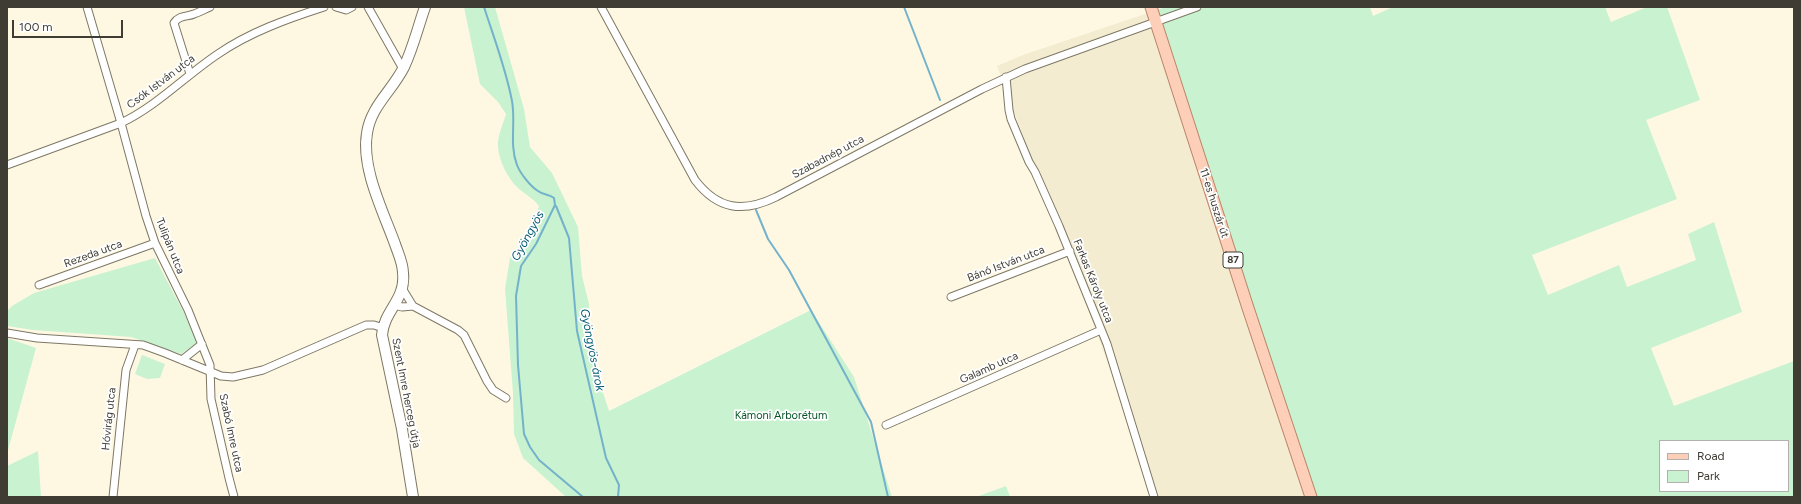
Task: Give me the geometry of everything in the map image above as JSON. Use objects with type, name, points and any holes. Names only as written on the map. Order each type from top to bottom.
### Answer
[{"type":"main road","name":"Szent Imre herceg útja","points":[[412,497],[401,422],[383,345],[384,321],[402,288],[403,272],[370,175],[366,150],[367,134],[374,109],[403,69],[411,51],[425,7]]},
{"type":"main road","name":"87","points":[[1151,7],[1156,23]]},
{"type":"main road","name":"11-es huszár út","points":[[1156,23],[1311,497]]},
{"type":"street","name":"Tulipán utca","points":[[87,7],[155,243],[188,310],[207,357],[210,372]]},
{"type":"street","points":[[190,74],[174,23],[176,19],[194,14],[210,7]]},
{"type":"street","name":"Csók István utca","points":[[7,165],[121,123],[135,116],[190,74],[235,43],[286,20],[324,7]]},
{"type":"street","points":[[336,7],[346,10],[352,7]]},
{"type":"street","points":[[368,7],[403,69]]},
{"type":"street","name":"Szabadnép utca","points":[[601,7],[695,180],[706,194],[715,200],[735,207],[747,207],[776,197],[1006,77],[1197,7]]},
{"type":"street","name":"Farkas Károly utca","points":[[1006,77],[1011,119],[1070,251],[1101,330],[1154,497]]},
{"type":"street","name":"Rezeda utca","points":[[39,285],[155,243]]},
{"type":"street","name":"Bánó István utca","points":[[951,297],[1070,251]]},
{"type":"street","points":[[402,288],[413,306],[458,330],[464,335],[487,381],[493,390],[506,398]]},
{"type":"street","points":[[394,305],[402,307],[413,306]]},
{"type":"street","points":[[7,333],[37,338],[135,345],[150,348],[221,376],[248,374],[263,370],[366,325],[374,325],[383,328]]},
{"type":"street","name":"Galamb utca","points":[[886,425],[1101,330]]},
{"type":"street","points":[[182,360],[202,344]]},
{"type":"street","name":"Hóvirág utca","points":[[113,497],[126,370],[135,345]]},
{"type":"street","name":"Szabó Imre utca","points":[[210,372],[212,405],[234,497]]},
{"type":"shaded area","points":[[1157,10],[1315,497],[1158,497],[997,66],[1023,55]]},
{"type":"green space","name":"Kámoni Arborétum","points":[[464,7],[495,7],[524,109],[530,147],[552,173],[578,227],[582,276],[589,304],[588,337],[595,368],[609,411],[811,310],[854,377],[892,497],[566,497],[523,458],[514,434],[513,393],[505,289],[510,258],[533,228],[539,206],[514,184],[502,164],[498,143],[506,114],[498,102],[480,84]]},
{"type":"green space","points":[[1166,7],[1370,7],[1373,16],[1393,7],[1605,7],[1611,22],[1647,7],[1667,7],[1700,100],[1646,120],[1677,199],[1532,255],[1548,295],[1619,265],[1627,287],[1696,260],[1688,234],[1714,222],[1742,312],[1651,348],[1674,406],[1794,361],[1794,497],[1315,497],[1277,389],[1157,10]]},
{"type":"green space","points":[[155,258],[184,313],[197,343],[181,354],[131,337],[33,330],[7,326],[7,311],[12,306],[34,293]]},
{"type":"green space","points":[[7,338],[36,348],[7,454]]},
{"type":"green space","points":[[142,355],[165,364],[160,378],[147,379],[135,374]]},
{"type":"green space","points":[[38,451],[41,497],[7,497],[7,466]]},
{"type":"green space","points":[[1006,486],[1010,497],[976,497]]},
{"type":"waterway","name":"Gyöngyös","points":[[484,7],[503,65],[512,101],[513,149],[517,165],[520,172],[535,189],[554,198],[555,205],[536,244],[521,266],[516,296],[518,365],[524,434],[530,447],[539,460],[583,497]]},
{"type":"waterway","points":[[904,7],[940,100]]},
{"type":"waterway","name":"Gyöngyös-árok","points":[[556,206],[569,238],[577,331],[606,458],[619,485],[618,497]]},
{"type":"waterway","points":[[756,210],[768,239],[789,270],[871,422],[888,497]]}]
